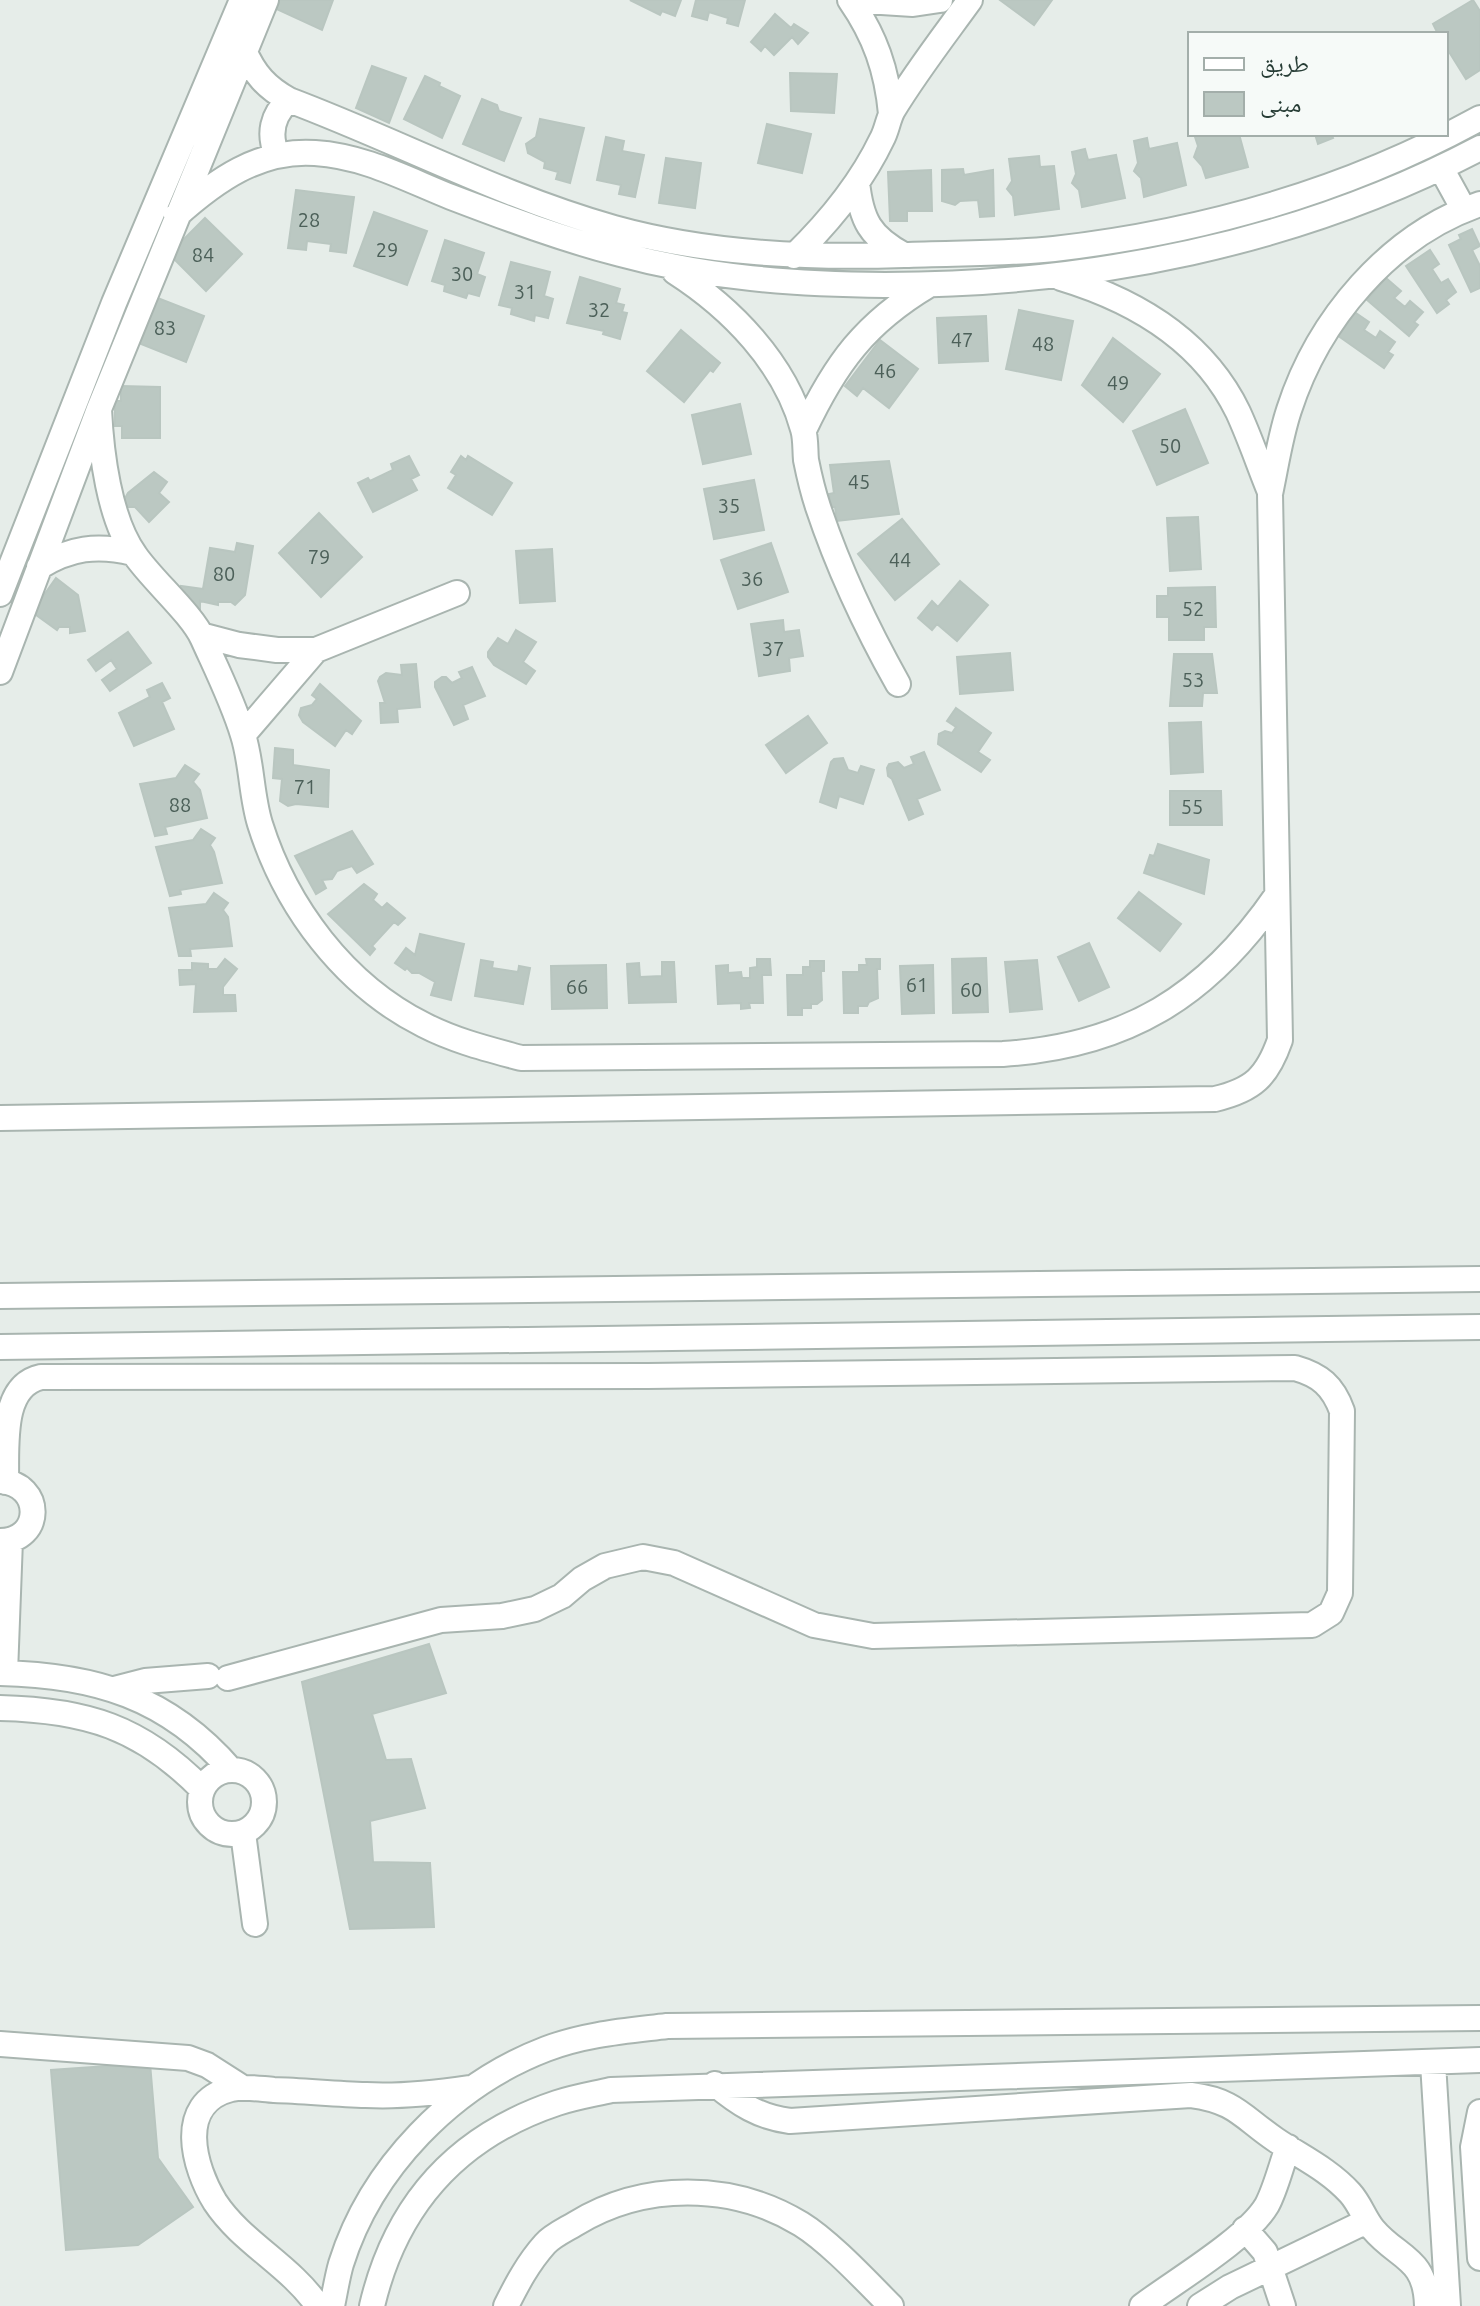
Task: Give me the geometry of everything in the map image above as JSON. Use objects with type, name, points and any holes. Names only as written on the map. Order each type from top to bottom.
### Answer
[{"type":"street","points":[[224,0],[234,46],[263,82],[289,100],[557,211],[617,229],[679,242],[794,256],[993,254],[1126,239],[1198,224],[1310,193],[1444,136]]},
{"type":"street","points":[[0,672],[176,216],[234,46],[242,0]]},
{"type":"street","points":[[0,594],[114,303],[234,46],[266,0]]},
{"type":"street","points":[[850,0],[913,4],[940,0]]},
{"type":"street","points":[[850,0],[880,52],[888,82],[891,114]]},
{"type":"street","points":[[794,256],[817,234],[857,182],[883,138],[891,114],[922,65],[970,0]]},
{"type":"street","points":[[277,155],[273,146],[272,125],[281,107],[289,100]]},
{"type":"street","points":[[1448,134],[1480,118]]},
{"type":"street","points":[[176,216],[206,189],[239,168],[277,155],[310,152],[344,156],[376,166],[521,223],[669,268],[756,280],[842,284],[998,282],[1054,276],[1195,251],[1279,230],[1362,202],[1480,148]]},
{"type":"street","points":[[0,1118],[1215,1099],[1238,1094],[1258,1081],[1272,1063],[1280,1040],[1270,494],[1289,410],[1303,373],[1336,317],[1369,277],[1398,251],[1429,228],[1472,207],[1441,168]]},
{"type":"street","points":[[857,182],[859,206],[868,227],[884,244],[904,255]]},
{"type":"street","points":[[669,268],[679,242]]},
{"type":"street","points":[[993,254],[998,282]]},
{"type":"street","points":[[669,268],[699,287],[727,311],[773,366],[804,430],[815,500],[837,564],[865,625],[898,684]]},
{"type":"street","points":[[1054,276],[1099,290],[1140,309],[1178,337],[1211,370],[1236,409],[1270,494]]},
{"type":"street","points":[[804,430],[834,371],[853,345],[901,302],[929,285]]},
{"type":"street","points":[[114,303],[138,311]]},
{"type":"street","points":[[99,409],[105,470],[121,525],[133,553],[201,635],[243,735],[260,823],[286,887],[312,928],[343,965],[379,997],[423,1025],[471,1045],[521,1058],[1048,1051],[1088,1042],[1126,1028],[1188,992],[1226,960],[1254,929],[1277,895]]},
{"type":"street","points":[[39,567],[76,550],[104,548],[133,553]]},
{"type":"street","points":[[201,635],[239,645],[277,650],[316,650],[457,593]]},
{"type":"street","points":[[243,735],[316,650]]},
{"type":"street","points":[[0,1296],[1480,1279]]},
{"type":"street","points":[[0,1347],[1480,1327]]},
{"type":"street","points":[[114,1689],[145,1681],[218,1677],[441,1620],[502,1616],[535,1609],[562,1596],[582,1579],[605,1566],[643,1557],[674,1563],[814,1625],[873,1636],[1312,1625],[1331,1613],[1340,1593],[1342,1411],[1336,1395],[1325,1382],[1311,1372],[1295,1368],[648,1376],[41,1377],[19,1386],[4,1418],[3,1482],[21,1487],[28,1494],[33,1512],[26,1530],[5,1540],[2,1673],[81,1680],[114,1689],[146,1701],[188,1727],[231,1770],[251,1776],[263,1792],[263,1812],[259,1821],[243,1833],[224,1834],[208,1824],[200,1807],[202,1789],[214,1775],[231,1770]]},
{"type":"street","points":[[32,1709],[34,1674]]},
{"type":"street","points":[[0,1708],[73,1715],[131,1733],[166,1755],[202,1789]]},
{"type":"street","points":[[243,1833],[255,1924]]},
{"type":"street","points":[[332,2306],[342,2263],[366,2207],[400,2156],[442,2112],[472,2088],[546,2049],[605,2033],[667,2026],[1480,2018]]},
{"type":"street","points":[[0,2044],[188,2058],[207,2065],[243,2088]]},
{"type":"street","points":[[372,2306],[379,2278],[400,2229],[430,2184],[464,2151],[509,2123],[559,2102],[611,2090],[715,2084],[1480,2060]]},
{"type":"street","points":[[1433,2063],[1448,2306]]},
{"type":"street","points":[[715,2084],[751,2111],[770,2119],[790,2121],[1191,2095],[1228,2103],[1288,2147],[1312,2160],[1349,2192],[1367,2221],[1415,2266],[1423,2279],[1427,2306]]},
{"type":"street","points":[[318,2306],[290,2273],[226,2217],[203,2177],[193,2145],[199,2115],[213,2098],[243,2088],[407,2095],[472,2088]]},
{"type":"street","points":[[1480,2112],[1473,2147],[1480,2258]]},
{"type":"street","points":[[1142,2306],[1212,2257],[1245,2229],[1266,2206],[1288,2147]]},
{"type":"street","points":[[506,2306],[521,2275],[546,2242],[590,2215],[637,2197],[687,2191],[747,2200],[801,2224],[891,2306]]},
{"type":"street","points":[[1200,2306],[1230,2287],[1367,2221]]},
{"type":"street","points":[[1245,2229],[1265,2252],[1283,2306]]},
{"type":"street","points":[[1212,2257],[1216,2274],[1230,2287]]},
{"type":"building","points":[[272,0],[333,0],[322,30],[270,6]]},
{"type":"building","points":[[630,0],[681,0],[675,16],[662,11],[660,15]]},
{"type":"building","points":[[696,0],[745,0],[738,26],[727,23],[728,18],[709,12],[707,20],[692,16]]},
{"type":"building","points":[[1000,0],[1052,0],[1034,25]]},
{"type":"building","points":[[1473,0],[1480,11],[1480,70],[1466,79],[1448,50],[1448,32],[1437,32],[1433,24]]},
{"type":"building","points":[[775,14],[791,28],[794,24],[808,33],[798,44],[792,37],[774,55],[765,46],[761,51],[751,42]]},
{"type":"building","points":[[372,66],[406,78],[389,123],[356,108]]},
{"type":"building","points":[[790,73],[837,74],[834,113],[791,111]]},
{"type":"building","points":[[425,76],[460,96],[442,138],[404,119]]},
{"type":"building","points":[[482,99],[497,105],[499,111],[521,118],[504,161],[463,144]]},
{"type":"building","points":[[540,119],[584,128],[570,183],[556,179],[558,172],[544,168],[545,162],[528,153],[526,144],[536,137]]},
{"type":"building","points":[[767,124],[811,134],[802,173],[758,163]]},
{"type":"building","points":[[1195,136],[1240,136],[1248,167],[1206,178],[1202,166],[1194,157],[1198,146]]},
{"type":"building","points":[[1316,136],[1333,138],[1318,144]]},
{"type":"building","points":[[606,137],[624,141],[622,151],[644,155],[635,197],[619,194],[621,185],[597,180]]},
{"type":"building","points":[[1147,138],[1149,149],[1177,143],[1186,185],[1144,197],[1141,178],[1134,171],[1138,163],[1134,141]]},
{"type":"building","points":[[1085,149],[1088,160],[1116,155],[1125,198],[1082,207],[1079,190],[1072,183],[1076,174],[1072,152]]},
{"type":"building","points":[[1039,156],[1040,167],[1054,166],[1059,209],[1015,215],[1013,196],[1007,189],[1012,181],[1009,159]]},
{"type":"building","points":[[666,158],[701,163],[695,208],[659,203]]},
{"type":"building","points":[[963,169],[964,175],[993,170],[994,216],[980,217],[978,200],[960,201],[955,205],[942,201],[942,170]]},
{"type":"building","points":[[931,170],[932,211],[907,211],[907,221],[890,221],[888,172]]},
{"type":"building","points":[[296,190],[354,197],[346,253],[330,251],[331,244],[307,241],[306,250],[288,248]]},
{"type":"building","points":[[374,212],[427,231],[407,285],[354,266]]},
{"type":"building","points":[[205,218],[242,254],[206,291],[169,254]]},
{"type":"building","points":[[1472,229],[1480,246],[1472,250],[1480,266],[1480,288],[1471,292],[1449,245],[1461,239],[1459,235]]},
{"type":"building","points":[[445,240],[484,253],[477,274],[485,277],[479,296],[468,293],[466,298],[444,291],[445,285],[432,281]]},
{"type":"building","points":[[1430,250],[1439,264],[1432,269],[1441,283],[1448,279],[1456,292],[1446,300],[1449,304],[1437,313],[1406,266]]},
{"type":"building","points":[[511,262],[550,272],[544,296],[553,299],[548,318],[535,315],[534,321],[511,314],[512,308],[499,305]]},
{"type":"building","points":[[580,277],[620,289],[616,303],[624,305],[622,312],[627,313],[620,339],[603,334],[604,331],[567,323]]},
{"type":"building","points":[[1386,278],[1401,291],[1394,298],[1405,307],[1410,301],[1423,312],[1414,322],[1418,325],[1409,336],[1367,300]]},
{"type":"building","points":[[155,297],[204,316],[186,362],[136,342]]},
{"type":"building","points":[[1019,310],[1073,321],[1061,380],[1006,369]]},
{"type":"building","points":[[1353,311],[1369,322],[1364,330],[1376,338],[1380,331],[1395,342],[1388,352],[1393,355],[1384,368],[1337,335]]},
{"type":"building","points":[[986,316],[988,361],[939,363],[937,318]]},
{"type":"building","points":[[681,330],[720,363],[713,372],[710,370],[684,402],[647,371]]},
{"type":"building","points":[[1113,338],[1160,374],[1123,422],[1082,385]]},
{"type":"building","points":[[880,340],[918,369],[889,408],[863,388],[857,396],[845,386]]},
{"type":"building","points":[[121,386],[160,387],[160,438],[122,438],[122,426],[115,426],[115,401],[121,401]]},
{"type":"building","points":[[740,404],[751,454],[703,464],[692,415]]},
{"type":"building","points":[[1185,409],[1208,463],[1157,485],[1133,431]]},
{"type":"building","points":[[409,456],[419,475],[411,479],[417,490],[373,512],[358,483],[393,470],[391,464]]},
{"type":"building","points":[[461,456],[466,460],[468,456],[512,483],[492,515],[448,488],[456,475],[451,472]]},
{"type":"building","points":[[889,461],[899,514],[837,521],[829,494],[834,493],[830,465]]},
{"type":"building","points":[[154,472],[167,482],[159,493],[169,502],[149,522],[135,507],[128,507],[124,500]]},
{"type":"building","points":[[754,480],[764,530],[714,539],[704,489]]},
{"type":"building","points":[[319,513],[362,557],[321,597],[279,553]]},
{"type":"building","points":[[1198,517],[1201,569],[1170,571],[1167,518]]},
{"type":"building","points":[[902,519],[939,564],[895,600],[858,554]]},
{"type":"building","points":[[237,543],[253,546],[245,595],[235,605],[231,602],[218,602],[218,605],[200,601],[200,609],[182,596],[181,586],[203,589],[210,548],[235,552]]},
{"type":"building","points":[[771,543],[788,592],[738,609],[721,560]]},
{"type":"building","points":[[552,549],[555,601],[520,603],[516,551]]},
{"type":"building","points":[[56,578],[78,595],[85,631],[70,633],[70,627],[59,627],[57,630],[32,612]]},
{"type":"building","points":[[960,581],[988,605],[957,641],[937,624],[932,630],[918,618],[932,601],[938,607]]},
{"type":"building","points":[[1215,587],[1216,627],[1204,627],[1204,640],[1169,640],[1169,617],[1157,617],[1157,596],[1168,596],[1168,588]]},
{"type":"building","points":[[783,620],[784,632],[799,630],[803,656],[789,658],[790,671],[759,676],[751,624]]},
{"type":"building","points":[[516,630],[536,642],[523,662],[535,671],[526,684],[494,665],[488,657],[498,638],[508,644]]},
{"type":"building","points":[[128,632],[151,663],[110,691],[102,680],[117,669],[111,660],[96,671],[88,660]]},
{"type":"building","points":[[1010,653],[1013,690],[960,694],[957,657]]},
{"type":"building","points":[[1174,654],[1212,654],[1217,693],[1203,693],[1202,706],[1170,706]]},
{"type":"building","points":[[416,664],[420,707],[397,709],[398,722],[381,723],[380,703],[385,703],[378,681],[380,677],[386,673],[402,675],[401,665]]},
{"type":"building","points":[[472,667],[485,696],[463,705],[468,719],[454,725],[435,682],[446,677],[452,683],[462,678],[459,672]]},
{"type":"building","points":[[162,683],[170,698],[162,702],[174,729],[134,746],[119,713],[150,697],[147,690]]},
{"type":"building","points":[[320,684],[361,721],[352,734],[346,730],[335,746],[303,722],[299,715],[301,708],[312,705],[317,699],[312,695]]},
{"type":"building","points":[[956,708],[991,733],[978,752],[990,760],[981,772],[938,744],[939,734],[945,731],[952,733],[956,727],[947,721]]},
{"type":"building","points":[[808,716],[827,743],[786,773],[766,745]]},
{"type":"building","points":[[1201,722],[1203,772],[1171,774],[1169,723]]},
{"type":"building","points":[[275,748],[293,750],[293,765],[329,770],[328,807],[288,806],[280,801],[282,779],[273,778]]},
{"type":"building","points":[[924,752],[940,790],[917,799],[923,814],[909,820],[887,768],[889,764],[898,762],[904,768],[914,764],[911,757]]},
{"type":"building","points":[[843,758],[848,770],[858,773],[861,766],[874,770],[863,804],[839,796],[836,808],[820,802],[831,762]]},
{"type":"building","points":[[185,765],[199,774],[193,782],[200,790],[207,818],[165,827],[167,834],[155,836],[140,784],[176,778]]},
{"type":"building","points":[[1170,791],[1221,791],[1222,825],[1170,825]]},
{"type":"building","points":[[201,829],[215,838],[210,845],[222,883],[180,890],[181,894],[170,896],[156,847],[193,840]]},
{"type":"building","points":[[352,831],[373,864],[357,873],[352,866],[337,871],[332,879],[322,880],[326,888],[316,894],[295,856]]},
{"type":"building","points":[[1158,844],[1209,860],[1204,894],[1144,873],[1150,855],[1154,856]]},
{"type":"building","points":[[364,884],[377,894],[373,900],[382,908],[387,903],[405,918],[398,925],[394,922],[372,946],[375,949],[370,955],[328,914]]},
{"type":"building","points":[[1139,892],[1181,924],[1160,951],[1118,918]]},
{"type":"building","points":[[214,893],[228,903],[223,910],[228,917],[232,946],[190,949],[191,956],[179,956],[169,908],[206,904]]},
{"type":"building","points":[[420,934],[464,944],[451,1000],[431,995],[435,982],[395,963],[406,948],[415,955]]},
{"type":"building","points":[[1089,943],[1109,987],[1079,1001],[1058,957]]},
{"type":"building","points":[[986,958],[988,1012],[953,1013],[952,959]]},
{"type":"building","points":[[225,959],[237,969],[223,987],[223,995],[235,995],[236,1011],[194,1012],[196,984],[180,985],[179,970],[192,970],[192,963],[208,964],[208,969],[217,969]]},
{"type":"building","points":[[757,959],[770,959],[771,975],[762,975],[763,1003],[749,1003],[750,1008],[741,1009],[741,1003],[718,1004],[716,966],[728,965],[728,973],[741,972],[742,978],[750,978],[750,968],[757,967]]},
{"type":"building","points":[[866,959],[880,959],[880,969],[877,969],[878,998],[867,1006],[858,1006],[858,1013],[844,1013],[843,972],[859,972],[859,965],[867,965]]},
{"type":"building","points":[[481,960],[493,962],[492,968],[518,972],[519,966],[530,968],[523,1004],[475,996]]},
{"type":"building","points":[[1037,960],[1042,1009],[1010,1012],[1005,962]]},
{"type":"building","points":[[810,961],[824,961],[824,971],[821,971],[822,1000],[811,1004],[811,1008],[802,1008],[802,1015],[788,1015],[787,975],[803,975],[803,967],[810,967]]},
{"type":"building","points":[[662,962],[674,962],[676,1002],[629,1003],[627,964],[639,963],[640,977],[662,976]]},
{"type":"building","points":[[606,965],[607,1008],[552,1009],[551,966]]},
{"type":"building","points":[[933,965],[934,1013],[902,1014],[900,966]]},
{"type":"building","points":[[429,1644],[446,1693],[372,1714],[386,1760],[411,1759],[425,1808],[370,1821],[373,1862],[430,1863],[434,1927],[350,1929],[302,1682]]},
{"type":"building","points":[[150,2063],[158,2158],[193,2207],[138,2245],[66,2250],[51,2070]]}]
